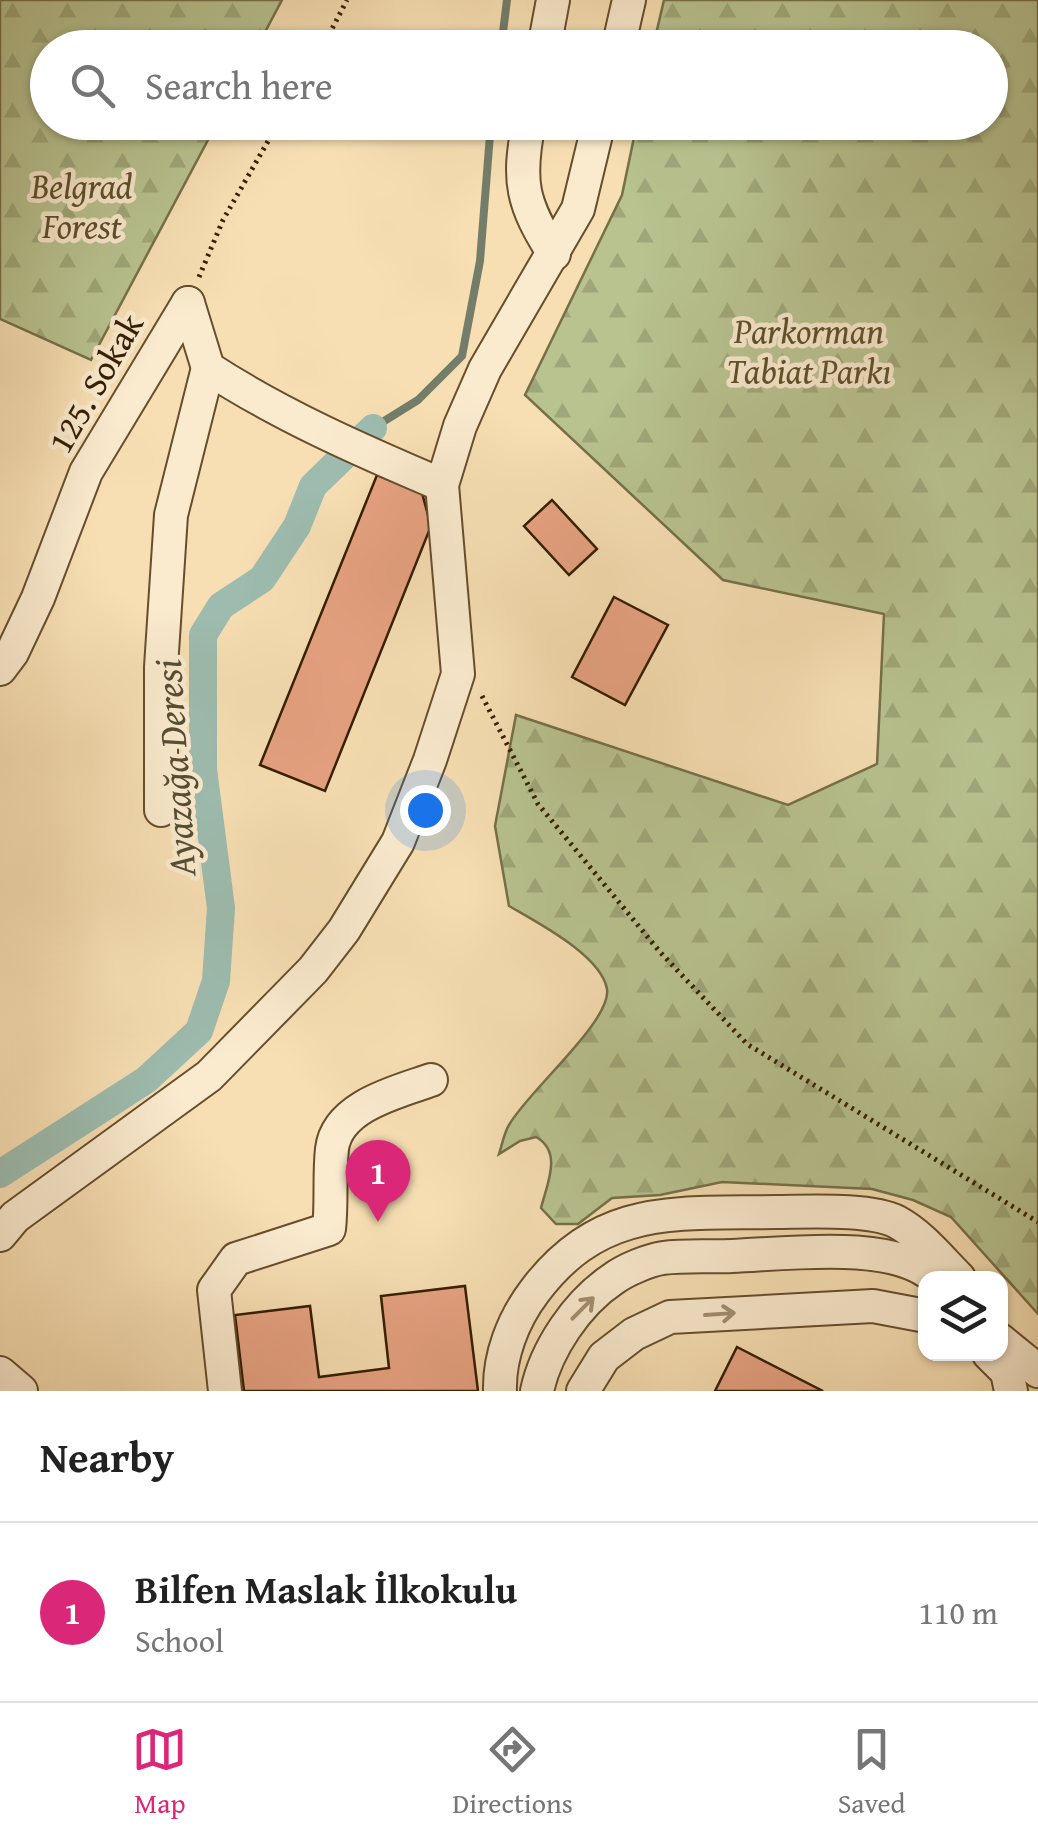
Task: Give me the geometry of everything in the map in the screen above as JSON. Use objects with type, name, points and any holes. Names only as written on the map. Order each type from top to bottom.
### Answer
[{"type":"street","points":[[547,30],[553,0]]},
{"type":"street","points":[[622,30],[629,0]]},
{"type":"street","points":[[525,140],[520,164],[527,202],[535,224],[554,254]]},
{"type":"street","points":[[0,1235],[15,1216],[209,1076],[313,970],[344,930],[398,842],[458,674],[442,484],[460,426],[485,369],[578,209],[595,140]]},
{"type":"street","points":[[161,810],[161,667],[171,515],[208,368],[188,303]]},
{"type":"street","name":"125. Sokak","points":[[0,669],[12,653],[38,598],[86,472],[188,303]]},
{"type":"street","points":[[208,368],[240,390],[442,484]]},
{"type":"street","points":[[225,1391],[214,1290],[236,1259],[329,1229],[332,1147],[338,1129],[373,1100],[431,1080]]},
{"type":"street","points":[[500,1391],[507,1342],[531,1295],[561,1260],[590,1237],[624,1222],[662,1214],[832,1212],[893,1220],[932,1264]]},
{"type":"street","points":[[512,1391],[525,1345],[558,1294],[593,1260],[626,1245],[656,1237],[743,1232],[869,1234],[902,1237],[932,1264]]},
{"type":"street","points":[[536,1391],[554,1342],[576,1315],[613,1278],[660,1258],[850,1252],[888,1257],[924,1268],[932,1264]]},
{"type":"street","points":[[582,1391],[604,1357],[634,1334],[670,1318],[872,1306],[918,1315]]},
{"type":"street","points":[[1008,1322],[1038,1346]]},
{"type":"street","points":[[1008,1347],[1038,1371]]},
{"type":"street","points":[[996,1361],[1007,1372],[1011,1391]]},
{"type":"street","points":[[0,1372],[21,1391]]},
{"type":"path","points":[[332,30],[348,0]]},
{"type":"path","points":[[188,303],[223,220],[269,140]]},
{"type":"path","points":[[458,674],[483,698],[538,804],[660,952],[747,1044],[1038,1222]]},
{"type":"green space","name":"Belgrad Forest","points":[[0,0],[282,0],[266,30],[30,30],[30,140],[208,140],[91,360],[0,319]]},
{"type":"green space","name":"Parkorman Tabiat Parkı","points":[[664,0],[1038,0],[1038,1314],[1008,1281],[1008,1271],[999,1271],[951,1217],[913,1200],[872,1189],[722,1182],[660,1195],[612,1198],[578,1224],[556,1224],[541,1208],[551,1169],[544,1143],[536,1137],[520,1141],[499,1154],[507,1128],[596,1019],[607,989],[602,976],[580,952],[509,906],[495,826],[516,715],[788,805],[877,764],[884,614],[723,580],[525,395],[622,195],[633,140],[1008,140],[1008,30],[657,30]]},
{"type":"building","points":[[377,475],[422,493],[431,526],[325,791],[260,765]]},
{"type":"building","points":[[552,500],[597,549],[569,575],[524,526]]},
{"type":"building","points":[[614,597],[668,625],[625,705],[572,677]]},
{"type":"building","points":[[465,1286],[478,1391],[244,1391],[235,1315],[310,1306],[319,1377],[389,1368],[381,1296]]},
{"type":"building","points":[[737,1347],[823,1391],[715,1391]]},
{"type":"waterway","name":"Ayazağa Deresi","points":[[503,30],[507,0]]},
{"type":"waterway","name":"Ayazağa Deresi","points":[[373,428],[418,400],[462,356],[480,261],[490,140]]},
{"type":"waterway","name":"Ayazağa Deresi","points":[[0,1174],[146,1080],[199,1031],[216,981],[221,908],[203,769],[203,635],[221,606],[262,579],[297,526],[313,486],[373,428]]},
{"type":"place","name":"Bilfen Maslak İlkokulu","points":[[378,1222]]}]
